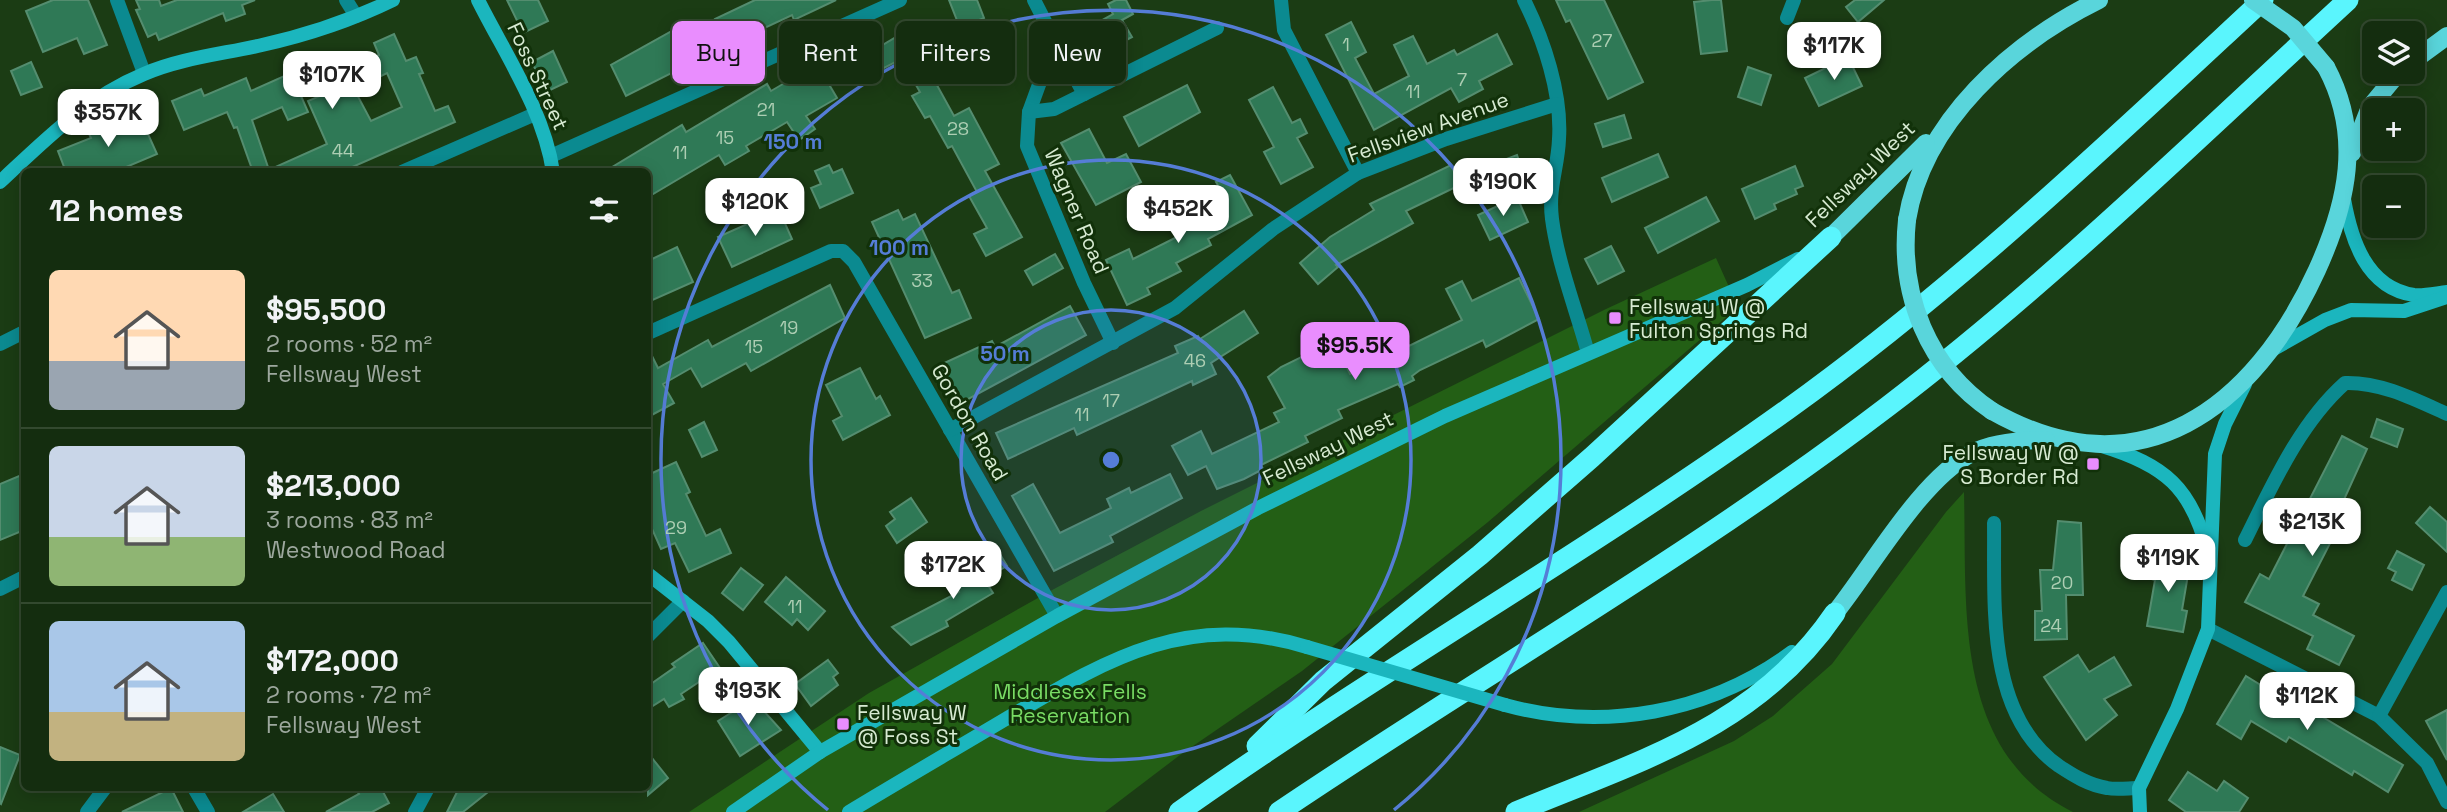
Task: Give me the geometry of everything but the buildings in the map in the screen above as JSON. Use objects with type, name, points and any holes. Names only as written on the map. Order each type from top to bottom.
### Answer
[{"type":"highway","points":[[1179,812],[1354,692],[1662,495],[1846,366],[2013,229],[2263,0]]},
{"type":"highway","points":[[1279,812],[1702,537],[1884,409],[2043,279],[2348,0]]},
{"type":"highway","points":[[1214,788],[1323,681],[1490,546],[1592,457],[1831,237]]},
{"type":"highway","points":[[1516,812],[1660,752],[1735,713],[1790,669],[1835,613]]},
{"type":"main road","points":[[0,182],[70,116],[101,95],[144,74],[183,61],[298,36],[393,0]]},
{"type":"main road","name":"Foss Street","points":[[478,0],[535,114],[551,156],[552,168]]},
{"type":"main road","points":[[2090,0],[2008,61],[1967,100],[1926,155],[1912,193],[1907,220],[1907,278],[1919,322],[1936,353],[1954,377],[1992,411],[2023,427],[2064,439],[2092,443],[2140,440],[2182,427],[2221,404],[2250,377],[2270,351],[2312,280],[2344,198],[2350,163],[2370,107],[2389,84]]},
{"type":"main road","points":[[2053,27],[2099,0]]},
{"type":"main road","points":[[2253,0],[2293,28],[2326,67],[2343,109],[2350,163]]},
{"type":"main road","points":[[2425,52],[2447,36]]},
{"type":"main road","name":"Fellsway West","points":[[733,812],[820,752],[1057,616],[1258,508],[1445,416],[1784,267],[1831,237],[1860,211],[1967,100]]},
{"type":"main road","points":[[2344,198],[2356,243],[2371,273],[2387,286],[2414,295],[2447,295]]},
{"type":"main road","points":[[2270,351],[2314,326],[2351,310],[2404,311],[2447,295]]},
{"type":"main road","points":[[2140,812],[2139,788],[2177,709],[2208,629],[2215,454],[2225,424],[2250,377]]},
{"type":"main road","points":[[849,812],[1069,682],[1133,651],[1169,639],[1223,633],[1268,637],[1307,646],[1504,705],[1556,716],[1597,719],[1624,717],[1679,706],[1766,670],[1803,644],[1835,613],[1923,496],[1958,462],[1979,450],[2005,443],[2064,439]]},
{"type":"main road","points":[[2092,443],[2151,465],[2173,482],[2200,520],[2211,568]]},
{"type":"main road","points":[[651,576],[729,642],[820,752]]},
{"type":"street","points":[[117,0],[144,74]]},
{"type":"street","points":[[346,0],[356,16]]},
{"type":"street","points":[[551,156],[900,0]]},
{"type":"street","points":[[1281,0],[1284,30],[1357,173]]},
{"type":"street","points":[[1524,0],[1550,71],[1557,104],[1559,141],[1550,183],[1552,217],[1558,252],[1588,353]]},
{"type":"street","points":[[1787,18],[1794,0]]},
{"type":"street","points":[[1029,112],[1054,109],[1217,28]]},
{"type":"street","name":"Wagner Road","points":[[1039,84],[1029,112],[1027,146],[1084,284],[1113,344]]},
{"type":"street","points":[[1079,84],[1084,94]]},
{"type":"street","name":"Fellsview Avenue","points":[[950,430],[1175,308],[1273,229],[1357,173],[1446,139],[1557,104]]},
{"type":"street","points":[[411,168],[535,114]]},
{"type":"street","name":"Gordon Road","points":[[651,332],[831,251],[843,251],[854,262],[1057,616]]},
{"type":"street","points":[[0,344],[21,334]]},
{"type":"street","points":[[2245,540],[2273,484],[2312,420],[2345,383],[2363,383],[2397,392],[2447,414]]},
{"type":"street","points":[[1994,523],[2002,669],[2010,701],[2020,720],[2031,740],[2052,761],[2078,779],[2108,788],[2139,788]]},
{"type":"street","points":[[0,589],[21,578]]},
{"type":"street","points":[[2379,716],[2447,592]]},
{"type":"street","points":[[651,633],[683,601]]},
{"type":"street","points":[[2208,629],[2379,716],[2427,763],[2447,802]]},
{"type":"street","points":[[87,812],[103,791]]},
{"type":"street","points":[[196,791],[208,812]]},
{"type":"street","points":[[415,812],[426,791]]},
{"type":"green space","name":"Middlesex Fells Reservation","points":[[1716,258],[1738,307],[1488,522],[1302,671],[1180,755],[1105,812],[689,812],[869,693],[1054,589],[1201,511],[1606,309]]},
{"type":"green space","points":[[1964,492],[1968,628],[1974,673],[1986,715],[2005,753],[2034,786],[2073,812],[1579,812],[1734,741],[1773,716],[1832,664],[1946,512]]},
{"type":"place","name":"Fellsway W @ Fulton Springs Rd","points":[[1615,318]]},
{"type":"place","name":"Fellsway W @ S Border Rd","points":[[2093,464]]},
{"type":"place","name":"Fellsway W @ Foss St","points":[[843,724]]}]
